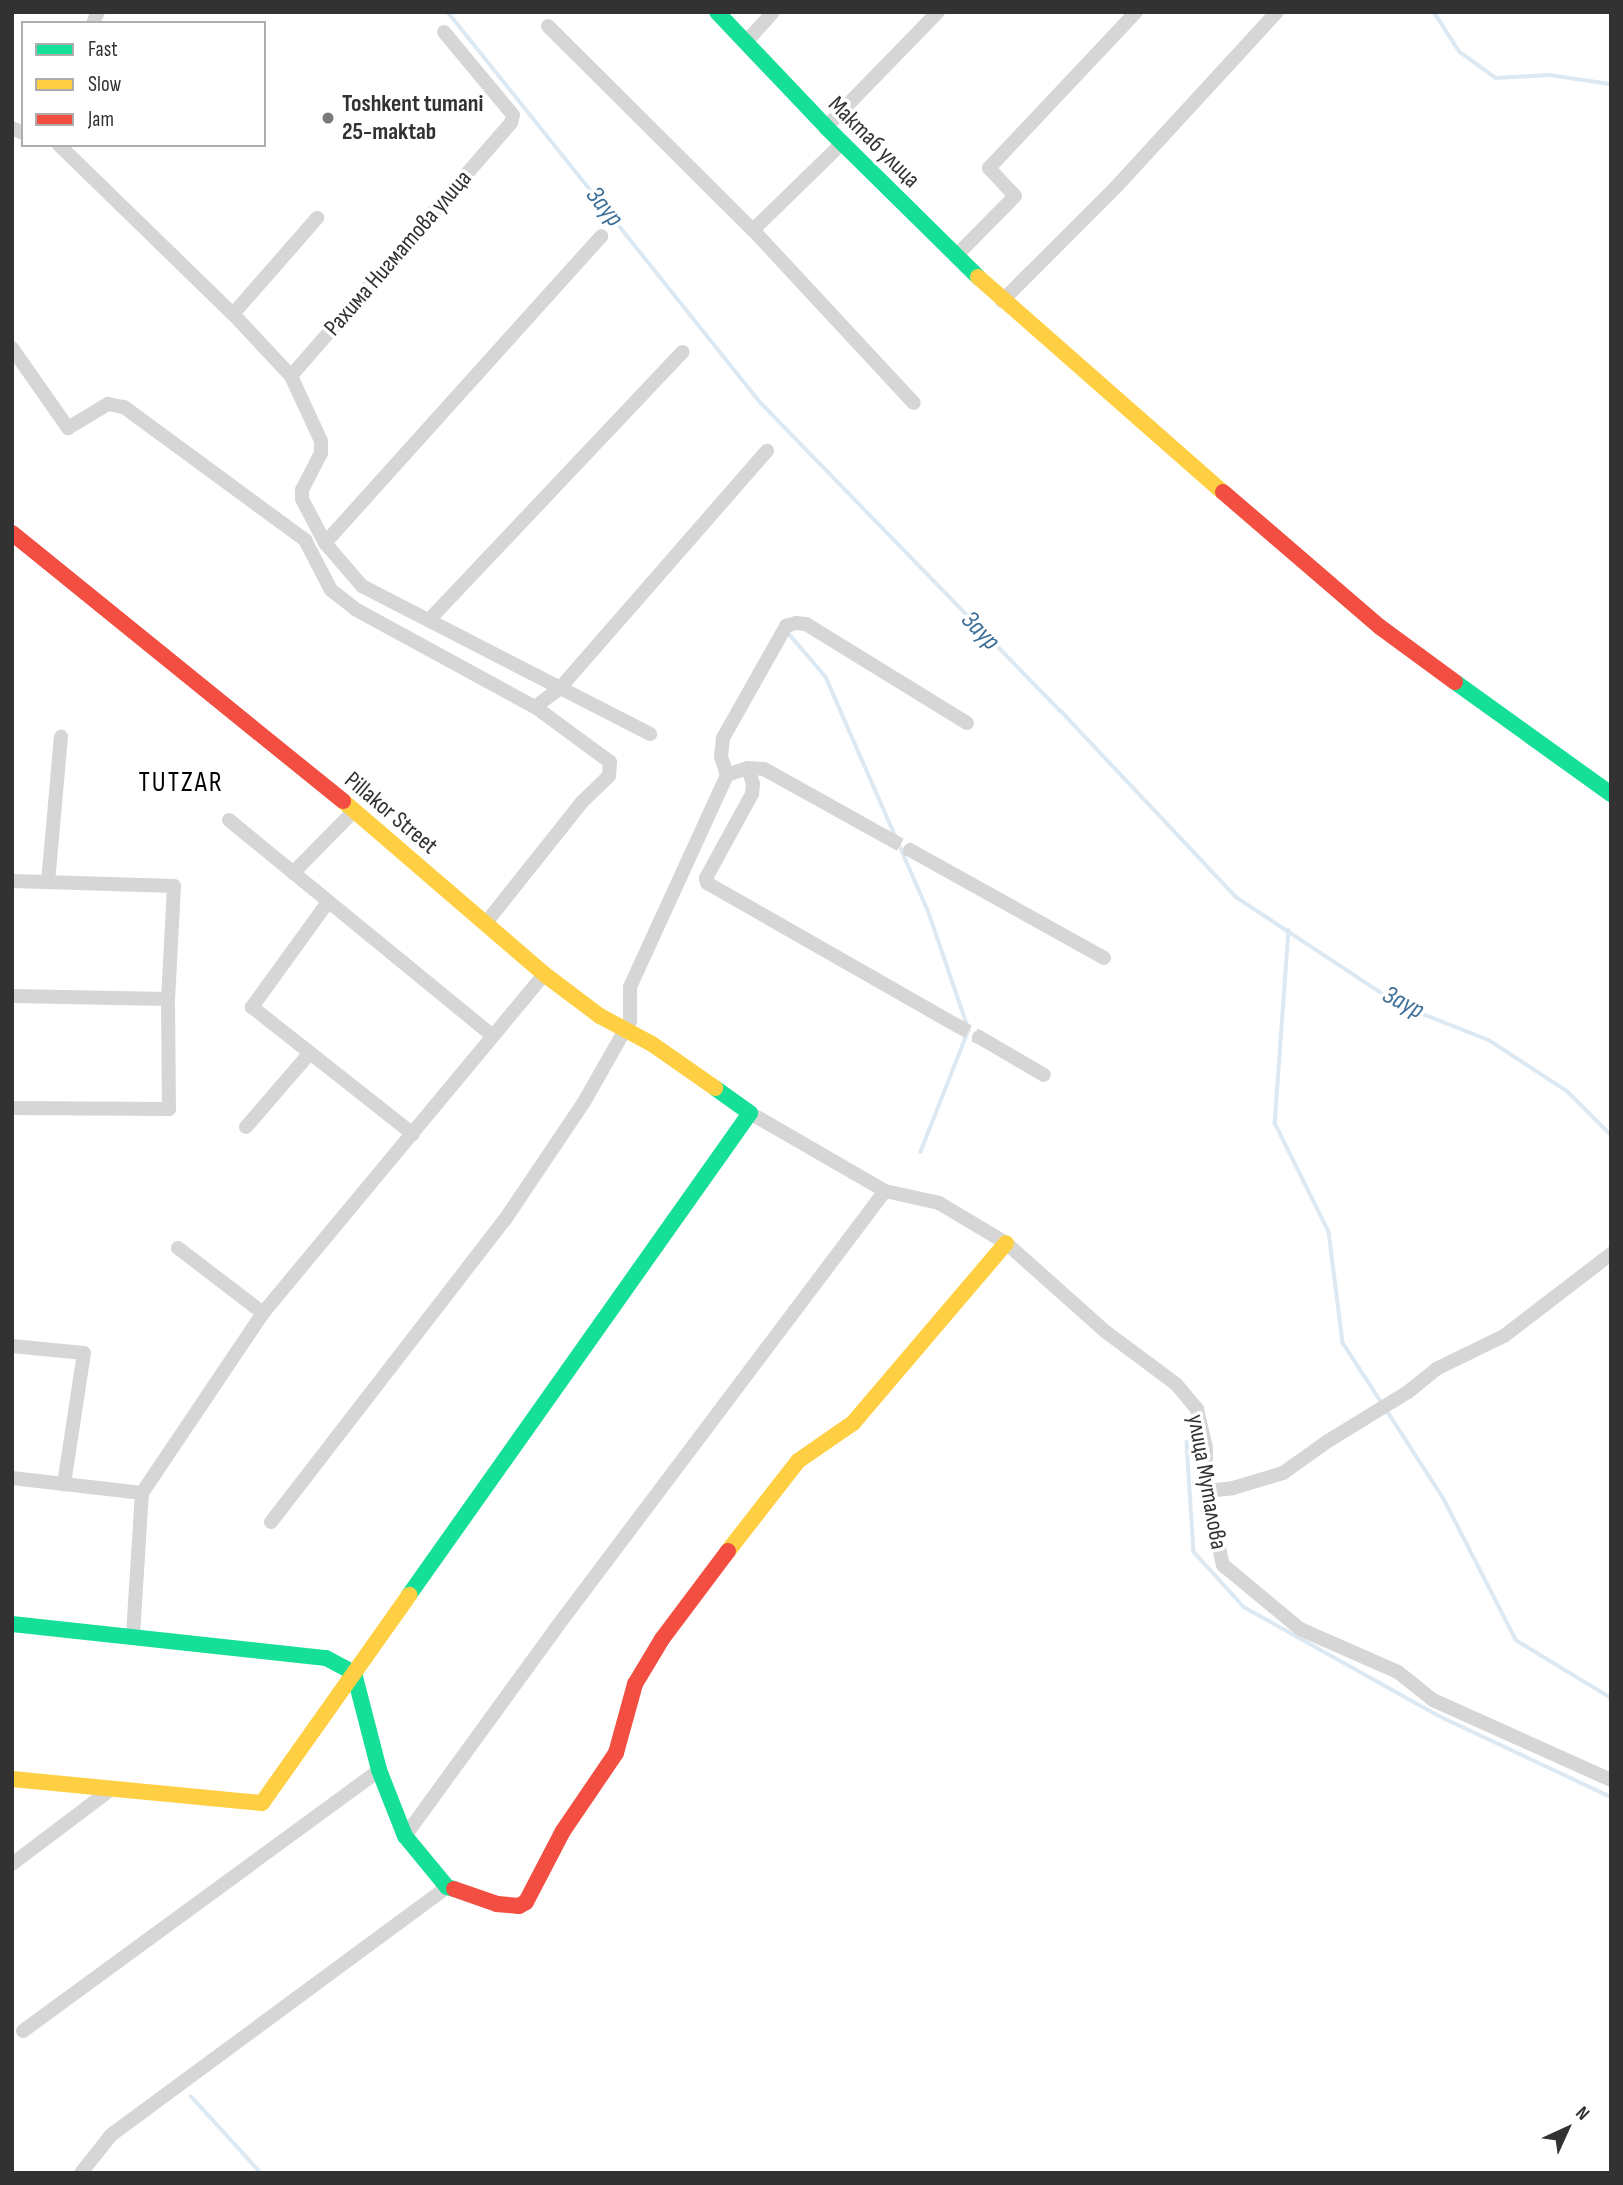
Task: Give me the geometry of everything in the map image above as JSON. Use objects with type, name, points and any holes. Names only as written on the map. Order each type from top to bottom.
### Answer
[{"type":"street","name":"Мактаб улица","points":[[717,12],[826,127],[1002,301],[1380,627],[1611,794]]},
{"type":"street","points":[[747,41],[773,12]]},
{"type":"street","points":[[826,127],[938,12]]},
{"type":"street","points":[[956,256],[1015,196],[989,168],[1136,12]]},
{"type":"street","points":[[1002,301],[1116,187],[1278,12]]},
{"type":"street","points":[[548,26],[753,230],[914,403]]},
{"type":"street","name":"Рахима Нигматова улица","points":[[291,376],[511,123],[513,115],[444,32]]},
{"type":"street","points":[[753,230],[842,143]]},
{"type":"street","points":[[61,147],[233,314],[291,376],[321,441],[321,453],[301,494],[325,543],[362,586],[650,734]]},
{"type":"street","points":[[233,314],[317,218]]},
{"type":"street","points":[[325,543],[601,236]]},
{"type":"street","points":[[12,348],[68,428],[108,404],[124,407],[305,540],[331,590],[355,609],[535,707],[610,762],[609,776],[582,802],[485,923]]},
{"type":"street","points":[[429,620],[682,352]]},
{"type":"street","points":[[535,707],[560,688],[767,452]]},
{"type":"street","name":"Pillakor Street","points":[[12,533],[354,811],[544,974],[624,1031],[652,1044],[750,1113]]},
{"type":"street","points":[[271,1522],[504,1221],[584,1102],[630,1021],[630,987],[727,775],[721,757],[723,738],[786,626],[806,624],[967,723]]},
{"type":"street","points":[[47,882],[61,737]]},
{"type":"street","points":[[727,775],[748,768],[764,769],[888,838]]},
{"type":"street","points":[[748,768],[753,784],[752,794],[706,878],[707,883],[956,1025]]},
{"type":"street","points":[[293,873],[354,811]]},
{"type":"street","points":[[229,820],[492,1035]]},
{"type":"street","points":[[910,850],[1104,958]]},
{"type":"street","points":[[12,881],[174,886],[168,999],[169,1109],[12,1108]]},
{"type":"street","points":[[328,902],[252,1007],[413,1134]]},
{"type":"street","points":[[133,1635],[142,1493],[263,1314],[544,974]]},
{"type":"street","points":[[12,996],[168,999]]},
{"type":"street","points":[[979,1037],[1044,1075]]},
{"type":"street","points":[[246,1127],[309,1054]]},
{"type":"street","points":[[12,1779],[262,1803],[750,1113]]},
{"type":"street","name":"улица Муталова","points":[[750,1113],[885,1192],[939,1203],[1006,1244],[1107,1332],[1176,1384],[1197,1409],[1206,1447],[1206,1491],[1223,1565],[1300,1629],[1398,1672],[1433,1700],[1611,1780]]},
{"type":"street","points":[[405,1836],[556,1628],[885,1192]]},
{"type":"street","points":[[12,1624],[326,1658],[354,1673],[379,1770],[405,1836],[447,1887],[508,1907],[526,1902],[562,1831],[616,1753],[635,1684],[662,1639],[798,1461],[853,1423],[1006,1244]]},
{"type":"street","points":[[178,1248],[263,1314]]},
{"type":"street","points":[[1206,1491],[1233,1488],[1283,1474],[1328,1441],[1408,1392],[1436,1369],[1504,1336],[1611,1254]]},
{"type":"street","points":[[12,1346],[85,1353],[64,1483]]},
{"type":"street","points":[[12,1478],[142,1493]]},
{"type":"street","points":[[23,2031],[379,1770]]},
{"type":"street","points":[[12,1864],[113,1788]]},
{"type":"street","points":[[82,2173],[111,2135],[447,1887]]},
{"type":"waterway","name":"Заур","points":[[448,12],[761,403],[1061,711],[1236,897],[1400,1005],[1489,1040],[1567,1091],[1611,1135]]},
{"type":"waterway","points":[[1434,12],[1460,52],[1496,78],[1549,75],[1611,84]]},
{"type":"waterway","points":[[790,635],[826,677],[928,910],[969,1030],[921,1152]]},
{"type":"waterway","points":[[1289,930],[1275,1123],[1329,1232],[1343,1343],[1382,1403]]},
{"type":"waterway","points":[[1386,1409],[1444,1499],[1516,1640],[1611,1698]]},
{"type":"waterway","points":[[1187,1442],[1194,1552],[1244,1607],[1439,1716],[1611,1797]]},
{"type":"waterway","points":[[191,2096],[261,2173]]},
{"type":"tunnel","points":[[888,838],[910,850]]},
{"type":"tunnel","points":[[956,1025],[979,1037]]},
{"type":"traffic: fast","points":[[717,12],[826,127],[978,277]]},
{"type":"traffic: fast","points":[[1455,682],[1611,794]]},
{"type":"traffic: fast","points":[[409,1595],[750,1113],[715,1088]]},
{"type":"traffic: fast","points":[[12,1624],[326,1658],[354,1673],[379,1770],[405,1836],[447,1887],[454,1889]]},
{"type":"traffic: slow","points":[[978,277],[1223,492]]},
{"type":"traffic: slow","points":[[343,801],[544,974],[600,1016],[652,1044],[715,1088]]},
{"type":"traffic: slow","points":[[728,1551],[798,1461],[853,1423],[1006,1243]]},
{"type":"traffic: slow","points":[[12,1779],[262,1803],[409,1595]]},
{"type":"traffic: jam","points":[[1223,492],[1380,627],[1455,682]]},
{"type":"traffic: jam","points":[[12,533],[343,801]]},
{"type":"traffic: jam","points":[[454,1889],[497,1904],[519,1906],[526,1902],[563,1831],[616,1753],[635,1684],[662,1639],[728,1551]]},
{"type":"place","name":"Toshkent tumani 25-maktab","points":[[328,118]]},
{"type":"district","name":"TUTZAR","points":[[181,783]]}]
